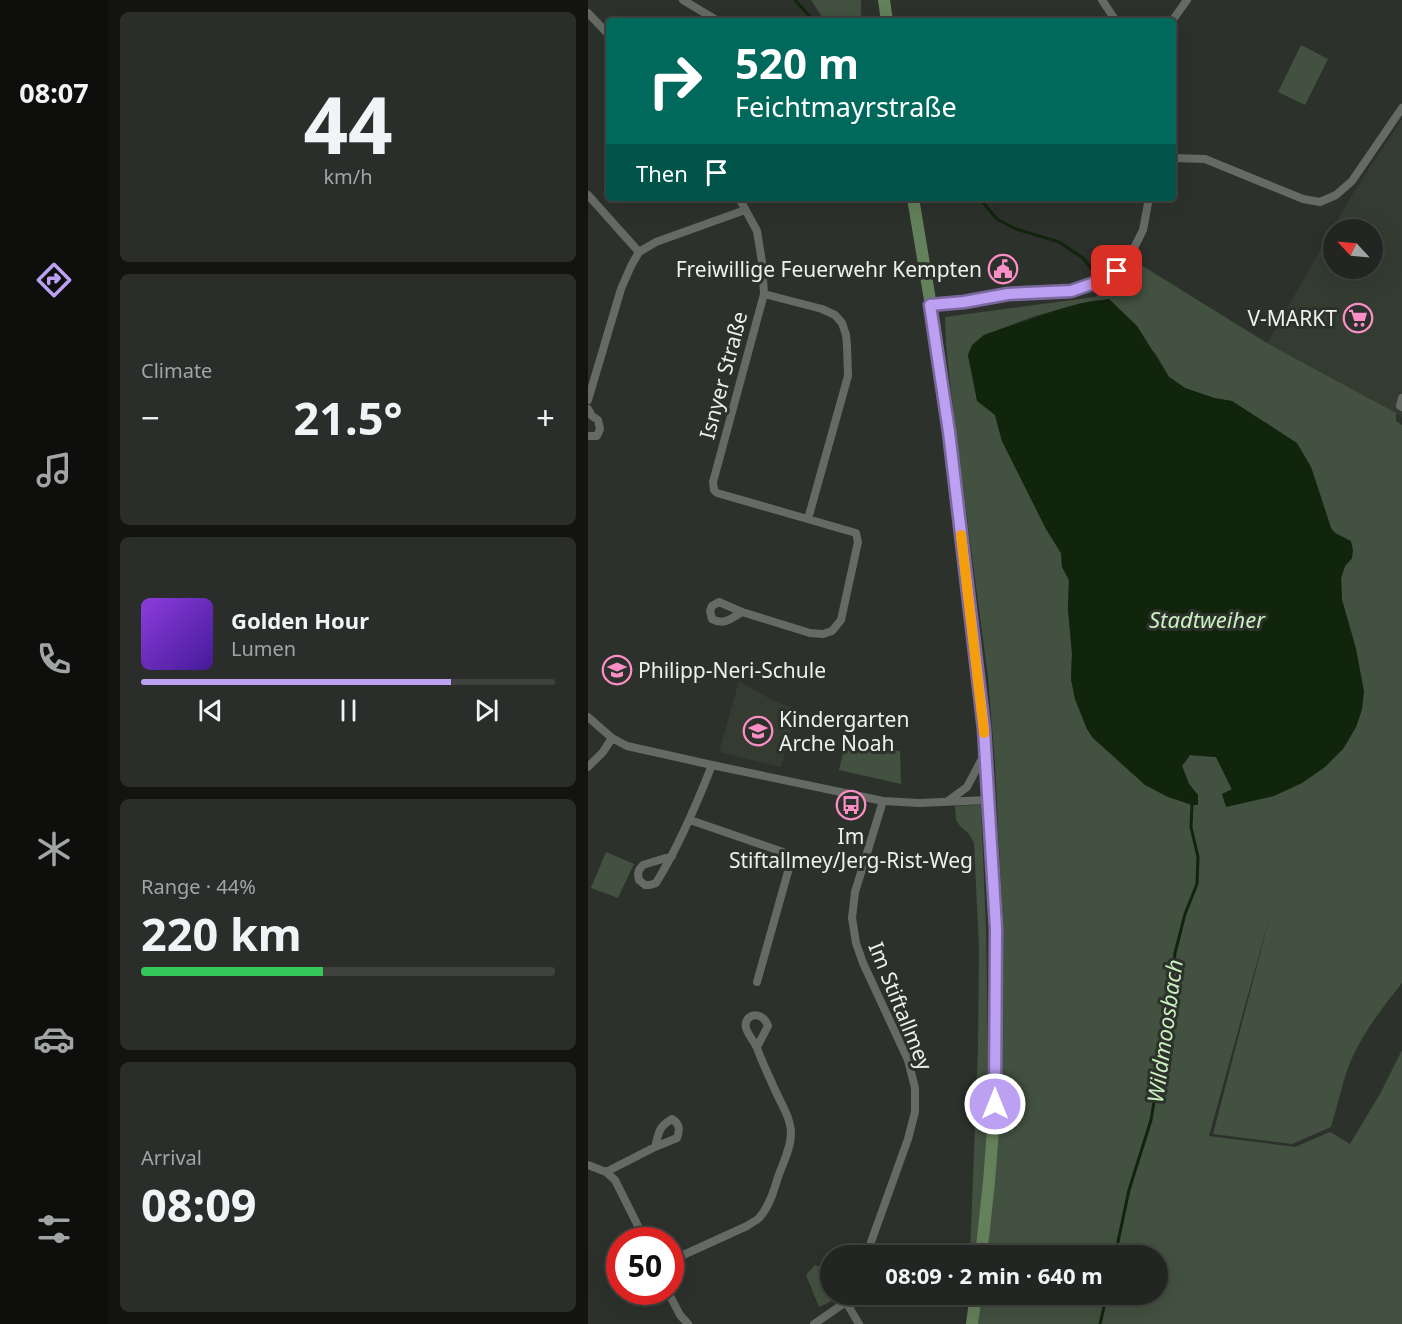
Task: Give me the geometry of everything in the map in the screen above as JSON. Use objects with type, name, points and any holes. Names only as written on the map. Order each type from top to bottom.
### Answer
[{"type":"main road","points":[[884,0],[887,18]]},
{"type":"main road","points":[[913,201],[949,432],[984,729],[996,928],[995,1104],[982,1245]]},
{"type":"main road","points":[[972,1324],[975,1305]]},
{"type":"street","points":[[684,0],[713,18]]},
{"type":"street","points":[[1102,0],[1114,18]]},
{"type":"street","points":[[1174,18],[1187,0]]},
{"type":"street","points":[[588,13],[606,32]]},
{"type":"street","points":[[1176,158],[1205,159],[1303,200],[1320,202],[1336,195],[1352,181],[1402,108]]},
{"type":"street","points":[[588,195],[639,252]]},
{"type":"street","name":"Isnyer Straße","points":[[740,201],[757,231],[764,294],[713,482],[714,490],[717,493],[808,519]]},
{"type":"street","points":[[930,305],[1008,294],[1071,291],[1103,280],[1117,271],[1129,258],[1143,230],[1148,201]]},
{"type":"street","points":[[588,400],[621,289],[639,252],[656,242],[745,210]]},
{"type":"street","points":[[742,612],[817,634],[832,632],[842,620],[858,542],[856,533],[808,519],[848,376],[848,345],[842,323],[835,315],[822,309],[764,294]]},
{"type":"street","points":[[1402,398],[1400,406],[1402,407]]},
{"type":"street","points":[[588,409],[598,420],[600,429],[597,436],[588,436]]},
{"type":"street","points":[[588,717],[612,738],[627,746],[883,801],[919,803],[988,800]]},
{"type":"street","points":[[588,767],[603,752],[612,738]]},
{"type":"street","points":[[947,801],[967,787],[985,753]]},
{"type":"street","points":[[672,856],[690,820],[712,765]]},
{"type":"street","name":"Im Stiftallmey","points":[[870,1245],[908,1139],[915,1112],[915,1088],[908,1060],[863,963],[856,943],[852,918],[855,892],[883,801]]},
{"type":"street","points":[[690,820],[789,856],[791,861],[757,982]]},
{"type":"street","points":[[684,1255],[747,1226],[759,1218],[771,1198],[789,1148],[791,1131],[785,1111],[757,1047]]},
{"type":"street","points":[[606,1172],[655,1147]]},
{"type":"street","points":[[588,1165],[606,1172],[615,1180],[639,1227]]},
{"type":"street","points":[[675,1305],[688,1324]]},
{"type":"street","points":[[814,1324],[839,1305]]},
{"type":"street","points":[[851,1305],[859,1324]]},
{"type":"shaded area","points":[[811,0],[861,0],[861,18],[823,18]]},
{"type":"shaded area","points":[[1301,45],[1328,59],[1305,105],[1278,92]]},
{"type":"shaded area","points":[[1402,119],[1402,417],[1267,343],[1323,246],[1323,279],[1383,279],[1383,219],[1338,219]]},
{"type":"shaded area","points":[[1141,265],[1267,343],[1396,413],[1396,421],[1402,425],[1402,983],[1372,1023],[1352,1057],[1331,1127],[1292,1144],[1213,1134],[1272,908],[1209,1136],[1295,1147],[1330,1132],[1350,1144],[1380,1094],[1402,1050],[1402,1324],[977,1324],[980,1305],[1168,1305],[1168,1245],[987,1245],[1000,1105],[1003,928],[988,677],[956,434],[945,317],[1095,297]],"holes":[[[1097,300],[1156,354],[1169,377],[1185,388],[1214,398],[1232,401],[1311,467],[1331,528],[1335,533],[1350,541],[1352,558],[1345,566],[1341,578],[1342,600],[1356,649],[1362,709],[1356,727],[1343,749],[1232,790],[1216,757],[1190,755],[1182,766],[1189,784],[1198,795],[1115,756],[1093,738],[1087,729],[1075,699],[1071,679],[1069,580],[1062,567],[1061,553],[1046,529],[1002,441],[995,415],[971,369],[968,355],[984,335],[1035,316]]]},
{"type":"shaded area","name":"Kindergarten Arche Noah","points":[[739,681],[770,699],[797,710],[781,767],[719,752]]},
{"type":"shaded area","points":[[847,737],[874,748],[900,751],[901,784],[839,770]]},
{"type":"shaded area","points":[[981,805],[989,1104],[977,1245],[970,1245],[978,1048],[979,948],[974,843],[956,820],[955,806]]},
{"type":"shaded area","points":[[606,852],[634,864],[618,898],[591,888]]},
{"type":"shaded area","points":[[815,1265],[820,1267],[820,1305],[823,1305],[819,1307],[806,1275]]},
{"type":"water","name":"Stadtweiher","points":[[1109,299],[1137,326],[1169,377],[1185,388],[1214,398],[1232,401],[1297,443],[1311,467],[1331,528],[1335,533],[1351,541],[1352,558],[1345,566],[1341,578],[1342,600],[1356,649],[1364,691],[1362,709],[1356,727],[1343,749],[1325,767],[1302,783],[1274,796],[1226,807],[1222,794],[1232,789],[1216,757],[1190,755],[1182,766],[1189,784],[1198,795],[1198,805],[1168,797],[1145,785],[1093,738],[1075,699],[1071,679],[1069,580],[1062,567],[1061,553],[1046,529],[1002,441],[995,415],[977,401],[968,355],[972,345],[984,335],[1057,310]]},
{"type":"waterway","points":[[795,0],[811,18]]},
{"type":"waterway","points":[[982,201],[997,219],[1016,229],[1059,242],[1083,258],[1094,272]]},
{"type":"waterway","name":"Wildmoosbach","points":[[1117,1245],[1129,1190],[1151,1120],[1168,1018],[1175,953],[1185,914],[1197,884],[1198,857],[1191,827],[1192,805]]},
{"type":"waterway","name":"Wildmoosbach","points":[[1100,1324],[1104,1305]]},
{"type":"slow traffic","points":[[961,535],[984,733]]},
{"type":"place","name":"Freiwillige Feuerwehr Kempten","points":[[1003,269]]},
{"type":"place","name":"V-MARKT","points":[[1358,318]]},
{"type":"place","name":"Philipp-Neri-Schule","points":[[617,670]]},
{"type":"place","name":"Kindergarten Arche Noah","points":[[758,731]]},
{"type":"place","name":"Im Stiftallmey/Jerg-Rist-Weg","points":[[851,805]]},
{"type":"route","points":[[995,1104],[996,928],[984,729],[949,432],[930,305],[1008,294],[1071,291],[1103,280],[1117,271]]}]
